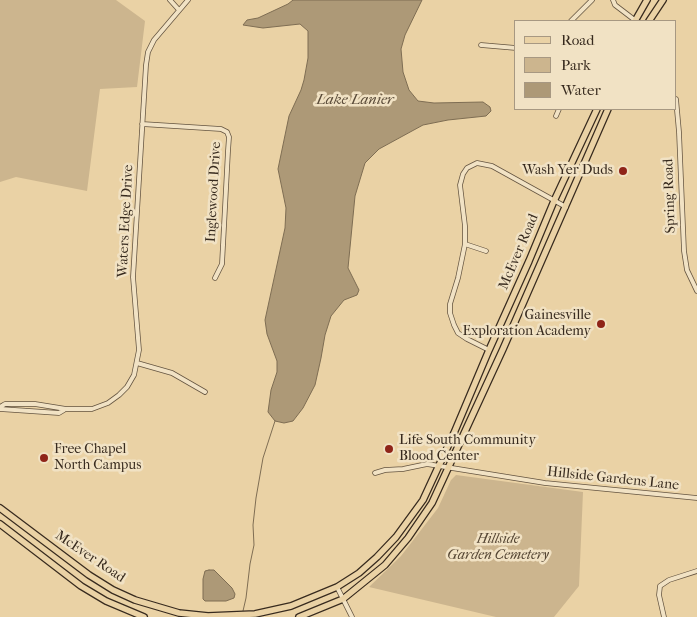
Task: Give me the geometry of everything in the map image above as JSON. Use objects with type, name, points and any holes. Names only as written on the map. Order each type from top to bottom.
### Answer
[{"type":"main road","points":[[636,20],[647,0]]},
{"type":"main road","points":[[650,20],[663,0]]},
{"type":"main road","name":"McEver Road","points":[[0,508],[112,590],[135,600],[179,613],[208,616],[255,614],[291,606],[337,587],[359,573],[396,537],[423,500],[554,201],[597,110]]},
{"type":"main road","name":"McEver Road","points":[[299,617],[343,599],[385,565],[408,538],[432,503],[503,349],[608,110]]},
{"type":"main road","name":"McEver Road","points":[[0,524],[82,586],[106,601],[144,617]]},
{"type":"street","points":[[170,0],[179,10]]},
{"type":"street","name":"Waters Edge Drive","points":[[0,408],[5,404],[34,404],[66,410],[92,409],[108,403],[127,386],[134,375],[139,350],[133,277],[144,84],[148,52],[154,40],[188,0]]},
{"type":"street","points":[[572,20],[592,0]]},
{"type":"street","points":[[613,0],[615,5],[634,20]]},
{"type":"street","points":[[481,45],[514,48]]},
{"type":"street","points":[[556,116],[559,110]]},
{"type":"street","name":"Spring Road","points":[[677,110],[684,251],[687,270],[697,291]]},
{"type":"street","name":"Inglewood Drive","points":[[142,124],[221,128],[227,132],[228,151],[222,264],[215,278]]},
{"type":"street","points":[[489,350],[458,333],[450,313],[450,304],[465,244],[465,226],[460,185],[463,174],[472,165],[484,164],[492,166],[566,207]]},
{"type":"street","points":[[465,244],[486,251]]},
{"type":"street","points":[[137,363],[172,373],[206,392]]},
{"type":"street","name":"Waters Edge Drive","points":[[0,408],[59,412],[66,410]]},
{"type":"street","name":"Hillside Gardens Lane","points":[[375,474],[385,470],[403,469],[427,464],[545,483],[697,498]]},
{"type":"street","points":[[664,617],[658,595],[660,586],[669,580],[697,571]]},
{"type":"street","points":[[337,587],[352,617]]},
{"type":"green space","points":[[0,0],[116,0],[145,21],[137,87],[100,89],[87,191],[16,177],[0,182]]},
{"type":"green space","name":"Hillside Garden Cemetery","points":[[456,475],[583,492],[579,586],[554,617],[496,617],[369,587],[401,556],[438,508],[451,480]]},
{"type":"water","name":"Lake Lanier","points":[[293,0],[422,0],[405,35],[401,49],[403,72],[409,90],[418,101],[434,103],[483,102],[490,107],[491,111],[486,116],[423,125],[379,149],[365,163],[355,196],[348,268],[359,290],[357,295],[344,300],[331,316],[325,335],[315,385],[303,408],[293,421],[284,423],[275,421],[268,412],[271,390],[277,372],[277,361],[267,334],[265,320],[285,228],[286,208],[278,169],[289,116],[304,80],[308,58],[308,31],[300,24],[263,28],[243,25],[247,20],[258,18]]},
{"type":"water","points":[[214,570],[232,588],[235,594],[234,598],[226,601],[205,601],[203,599],[203,579],[205,571]]},
{"type":"waterway","points":[[243,611],[254,545],[253,525],[256,498],[263,458],[275,421]]},
{"type":"place","name":"Wash Yer Duds","points":[[623,171]]},
{"type":"place","name":"Gainesville Exploration Academy","points":[[601,324]]},
{"type":"place","name":"Life South Community Blood Center","points":[[389,449]]},
{"type":"place","name":"Free Chapel North Campus","points":[[44,458]]}]
